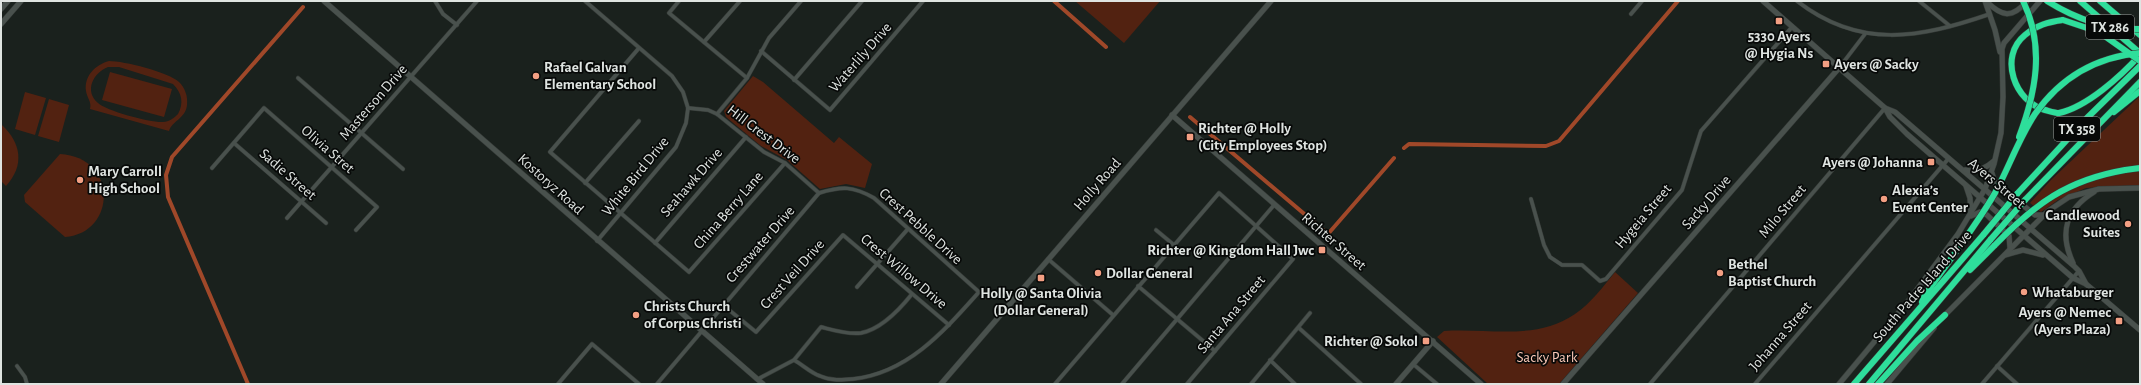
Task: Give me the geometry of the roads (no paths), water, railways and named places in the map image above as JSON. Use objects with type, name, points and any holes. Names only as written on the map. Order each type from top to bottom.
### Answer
[{"type":"highway","points":[[2008,167],[2032,101],[2037,76],[2036,45],[2030,14],[2023,1]]},
{"type":"highway","points":[[2047,1],[2089,22],[2125,29],[2140,29]]},
{"type":"highway","name":"TX 286","points":[[2080,1],[2140,54]]},
{"type":"highway","name":"TX 286","points":[[2100,1],[2140,35]]},
{"type":"highway","points":[[2140,54],[2129,67],[2081,105],[2057,113],[2034,107],[2023,98],[2016,86],[2012,72],[2012,58],[2017,44],[2024,36],[2046,22],[2063,20],[2099,32],[2140,62]]},
{"type":"highway","points":[[1920,308],[1925,295],[1965,239],[1994,194],[2036,114],[2064,84],[2085,67],[2120,55],[2140,54]]},
{"type":"highway","name":"South Padre Island Drive","points":[[1854,384],[2017,194],[2087,118],[2140,66]]},
{"type":"highway","name":"South Padre Island Drive","points":[[1869,384],[2025,200],[2140,82]]},
{"type":"highway","points":[[2094,128],[2140,91]]},
{"type":"highway","points":[[1945,295],[2018,221],[2038,205],[2052,196],[2102,174],[2140,168]]},
{"type":"highway","points":[[1878,384],[1917,341],[1945,315]]},
{"type":"main road","points":[[1,9],[8,1]]},
{"type":"main road","points":[[1,24],[21,1]]},
{"type":"main road","name":"Kostoryz Road","points":[[324,1],[412,76],[597,241],[702,332],[758,378],[763,384]]},
{"type":"main road","name":"Holly Road","points":[[941,384],[1271,1]]},
{"type":"main road","name":"Ayers Street","points":[[1763,1],[1885,108],[1907,134],[2073,278],[2086,284],[2140,330]]},
{"type":"main road","points":[[1986,1],[1996,10],[2008,14],[2020,9],[2027,1]]},
{"type":"main road","points":[[1839,384],[1894,320],[1970,216],[1985,189],[1995,160],[2001,133],[2003,103],[2001,61],[1986,1]]},
{"type":"main road","points":[[2001,61],[2004,43],[2040,1]]},
{"type":"main road","name":"Sacky Drive","points":[[1564,384],[1839,68]]},
{"type":"main road","name":"Ayers Street","points":[[1885,108],[1895,112],[2031,228],[2079,271],[2086,284]]},
{"type":"main road","name":"Richter Street","points":[[1172,116],[1481,384]]},
{"type":"main road","points":[[1922,147],[1924,136]]},
{"type":"main road","points":[[1962,169],[1976,171],[1995,160]]},
{"type":"main road","points":[[1992,170],[1995,183],[2035,216],[2043,215]]},
{"type":"main road","points":[[1965,184],[1970,198],[1970,216]]},
{"type":"main road","points":[[1887,384],[1945,315],[2043,215],[2069,197],[2099,189],[2140,188]]},
{"type":"main road","points":[[2074,266],[2065,238],[2068,220],[2080,201],[2099,189]]},
{"type":"main road","points":[[1970,216],[1980,212],[1987,215],[2010,236],[2010,248]]},
{"type":"main road","points":[[2004,255],[2017,251],[2030,250],[2051,258]]},
{"type":"main road","points":[[1396,384],[1433,341]]},
{"type":"street","points":[[435,1],[443,14],[457,25]]},
{"type":"street","name":"Masterson Drive","points":[[287,218],[477,1]]},
{"type":"street","points":[[585,1],[658,63],[679,84],[688,108]]},
{"type":"street","points":[[679,1],[669,13],[747,78]]},
{"type":"street","points":[[704,42],[740,1]]},
{"type":"street","points":[[717,114],[747,78],[761,51],[801,1]]},
{"type":"street","points":[[761,51],[794,80],[862,1]]},
{"type":"street","name":"Waterlily Drive","points":[[794,80],[830,110],[924,1]]},
{"type":"street","points":[[1631,14],[1642,1]]},
{"type":"street","points":[[1797,1],[1811,12],[1836,24],[1864,34],[1911,35],[1970,21],[1990,14]]},
{"type":"street","points":[[1919,1],[1950,26]]},
{"type":"street","name":"Hygeia Street","points":[[1531,199],[1544,245],[1550,257],[1562,264],[1582,265],[1600,281],[1606,279],[1682,190],[1701,131],[1792,27]]},
{"type":"street","name":"Sacky Drive","points":[[1839,68],[1864,34]]},
{"type":"street","points":[[639,48],[550,152],[655,243]]},
{"type":"street","points":[[298,78],[403,169]]},
{"type":"street","name":"Olivia Stret","points":[[234,143],[264,108],[377,208],[356,230]]},
{"type":"street","name":"Hill Crest Drive","points":[[688,108],[704,110],[717,114],[764,152],[785,163],[819,193]]},
{"type":"street","name":"White Bird Drive","points":[[597,241],[676,147],[686,123],[688,108]]},
{"type":"street","name":"Milo Street","points":[[1650,384],[1885,108]]},
{"type":"street","points":[[585,183],[639,121]]},
{"type":"street","name":"Seahawk Drive","points":[[655,243],[746,137]]},
{"type":"street","points":[[212,168],[234,143]]},
{"type":"street","name":"Sadie Street","points":[[234,143],[326,223]]},
{"type":"street","name":"Johanna Street","points":[[1755,384],[1949,158]]},
{"type":"street","name":"China Berry Lane","points":[[655,243],[689,272],[785,163]]},
{"type":"street","name":"Crest Pebble Drive","points":[[819,193],[848,187],[862,191],[874,198],[907,230],[978,292],[949,325]]},
{"type":"street","name":"Crestwater Drive","points":[[657,384],[819,193]]},
{"type":"street","points":[[1057,383],[1113,315],[1219,193],[1256,226]]},
{"type":"street","points":[[1122,384],[1274,205]]},
{"type":"street","name":"Santa Ana Street","points":[[1187,384],[1293,259],[1256,226]]},
{"type":"street","points":[[858,287],[907,230]]},
{"type":"street","points":[[1156,230],[1174,245]]},
{"type":"street","name":"Crest Veil Drive","points":[[723,305],[756,332],[843,235]]},
{"type":"street","name":"Crest Willow Drive","points":[[843,235],[949,325]]},
{"type":"street","points":[[1048,259],[1113,315]]},
{"type":"street","points":[[1982,384],[2079,271]]},
{"type":"street","points":[[1138,286],[1176,320],[1215,351]]},
{"type":"street","points":[[758,378],[794,360],[821,328],[861,333],[881,324],[896,314],[912,294]]},
{"type":"street","points":[[1251,384],[1310,313]]},
{"type":"street","points":[[794,360],[821,377],[838,380],[866,378],[896,368],[922,350],[949,325]]},
{"type":"street","points":[[1299,328],[1361,384]]},
{"type":"street","points":[[558,384],[592,344],[639,384]]},
{"type":"street","points":[[1270,360],[1295,384]]},
{"type":"street","points":[[1413,364],[1437,384]]},
{"type":"street","points":[[17,366],[25,377],[27,384]]},
{"type":"street","points":[[1997,366],[2017,384]]},
{"type":"street","points":[[561,380],[566,384]]},
{"type":"waterway","points":[[1054,1],[1106,47]]},
{"type":"waterway","points":[[1404,148],[1409,144],[1546,146],[1559,141],[1678,1]]},
{"type":"waterway","points":[[248,384],[168,197],[166,175],[172,157],[303,7]]},
{"type":"waterway","points":[[1190,117],[1328,234],[1394,158]]},
{"type":"place","name":"5330 Ayers @ Hygia Ns","points":[[1779,21]]},
{"type":"place","name":"Ayers @ Sacky","points":[[1826,64]]},
{"type":"place","name":"Rafael Galvan Elementary School","points":[[536,76]]},
{"type":"place","name":"Richter @ Holly (City Employees Stop)","points":[[1190,137]]},
{"type":"place","name":"Ayers @ Johanna","points":[[1931,162]]},
{"type":"place","name":"Mary Carroll High School","points":[[80,180]]},
{"type":"place","name":"Alexia’s Event Center","points":[[1884,199]]},
{"type":"place","name":"Candlewood Suites","points":[[2128,224]]},
{"type":"place","name":"Richter @ Kingdom Hall Jwc","points":[[1322,250]]},
{"type":"place","name":"Dollar General","points":[[1098,273]]},
{"type":"place","name":"Bethel Baptist Church","points":[[1720,273]]},
{"type":"place","name":"Holly @ Santa Olivia (Dollar General)","points":[[1041,278]]},
{"type":"place","name":"Whataburger","points":[[2024,292]]},
{"type":"place","name":"Christs Church of Corpus Christi","points":[[636,315]]},
{"type":"place","name":"Ayers @ Nemec (Ayers Plaza)","points":[[2119,321]]},
{"type":"place","name":"Richter @ Sokol","points":[[1426,341]]},
{"type":"park label","name":"Sacky Park","points":[[1547,357]]}]
